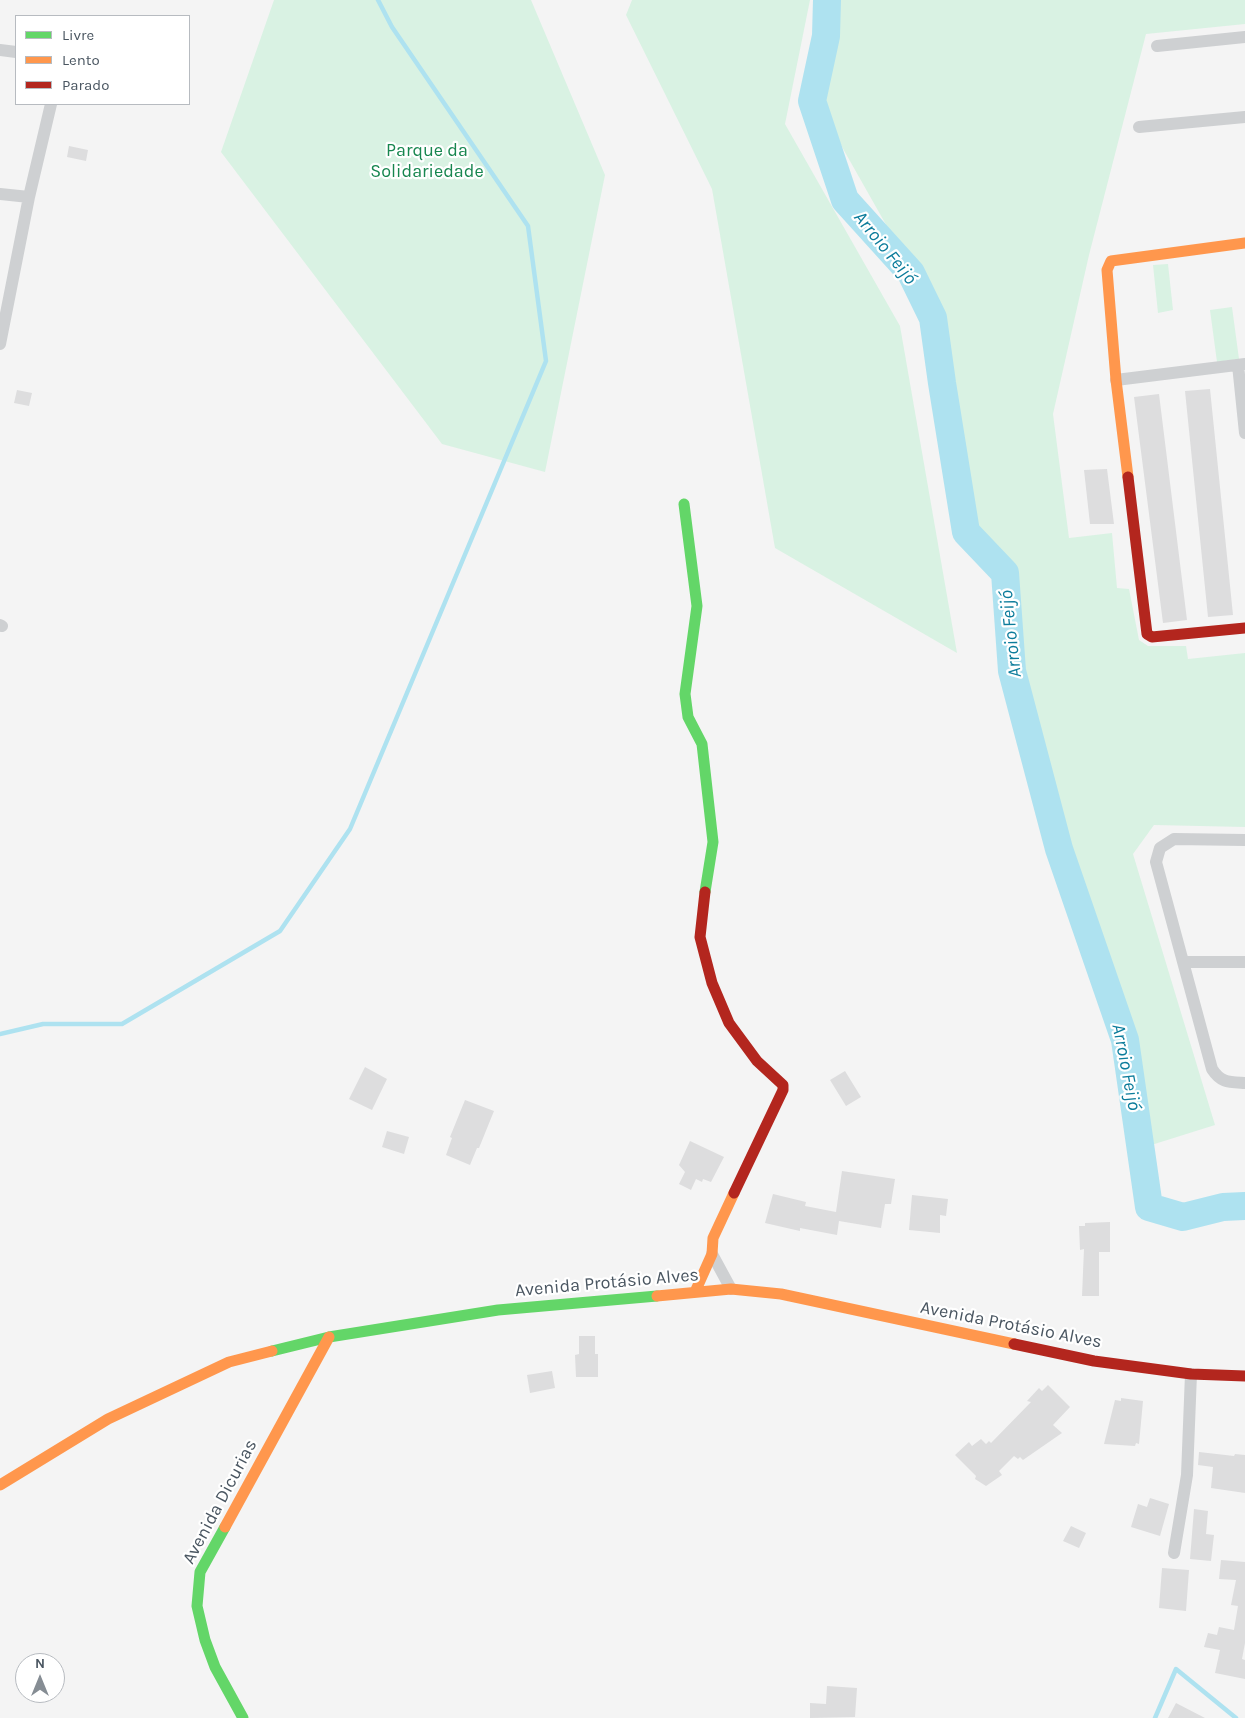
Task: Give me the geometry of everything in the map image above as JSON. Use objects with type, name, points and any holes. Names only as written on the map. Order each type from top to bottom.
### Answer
[{"type":"street","points":[[1157,46],[1245,37]]},
{"type":"street","points":[[0,50],[15,52]]},
{"type":"street","points":[[1,337],[29,197],[51,105]]},
{"type":"street","points":[[1139,127],[1245,117]]},
{"type":"street","points":[[0,194],[29,197]]},
{"type":"street","points":[[1245,243],[1111,261],[1107,270],[1116,380],[1147,634],[1152,638],[1245,628]]},
{"type":"street","points":[[1116,380],[1242,364],[1245,433]]},
{"type":"street","points":[[684,504],[697,606],[685,694],[688,717],[702,744],[712,842],[702,903],[700,937],[712,983],[729,1023],[757,1062],[783,1085],[783,1090],[713,1238],[712,1254],[695,1292]]},
{"type":"street","points":[[1245,840],[1174,839],[1160,848],[1156,862],[1212,1069],[1218,1078],[1229,1082],[1245,1082]]},
{"type":"street","points":[[1184,962],[1245,962]]},
{"type":"street","points":[[712,1254],[731,1289]]},
{"type":"street","name":"Avenida Protásio Alves","points":[[0,1485],[108,1419],[229,1362],[329,1337],[498,1310],[695,1292],[731,1289],[780,1294],[1094,1361],[1191,1374],[1245,1376]]},
{"type":"street","name":"Avenida Dicurias","points":[[243,1718],[228,1694],[209,1653],[198,1609],[200,1572],[329,1337]]},
{"type":"street","points":[[1174,1553],[1187,1475],[1191,1374]]},
{"type":"green space","name":"Parque da Solidariedade","points":[[274,0],[531,0],[605,175],[545,472],[442,444],[221,152]]},
{"type":"green space","points":[[632,0],[810,0],[785,124],[900,326],[957,653],[775,548],[712,189],[626,15]]},
{"type":"green space","points":[[833,0],[1245,0],[1245,24],[1146,34],[1089,255],[1053,414],[1069,538],[1112,533],[1117,588],[1129,589],[1139,640],[1148,646],[1186,646],[1188,659],[1245,653],[1245,827],[1154,825],[1133,854],[1215,1125],[1145,1147],[1130,1040],[1054,798],[1020,673],[1012,573],[973,530],[940,320],[816,101],[832,37]]},
{"type":"green space","points":[[1168,264],[1173,310],[1158,313],[1153,265]]},
{"type":"green space","points":[[1232,307],[1239,359],[1217,362],[1210,310]]},
{"type":"building","points":[[69,146],[88,150],[86,161],[67,157]]},
{"type":"building","points":[[1210,389],[1233,615],[1208,617],[1185,391]]},
{"type":"building","points":[[17,390],[32,393],[29,406],[14,403]]},
{"type":"building","points":[[1159,394],[1187,620],[1163,623],[1134,397]]},
{"type":"building","points":[[1107,469],[1114,524],[1090,524],[1084,470]]},
{"type":"building","points":[[365,1067],[387,1079],[372,1110],[349,1099]]},
{"type":"building","points":[[845,1071],[861,1097],[846,1106],[830,1080]]},
{"type":"building","points":[[465,1100],[494,1111],[470,1165],[446,1155],[452,1138],[450,1137]]},
{"type":"building","points":[[387,1131],[409,1137],[404,1154],[382,1147]]},
{"type":"building","points":[[690,1141],[724,1157],[711,1182],[703,1179],[702,1182],[696,1179],[691,1190],[679,1184],[685,1172],[679,1165]]},
{"type":"building","points":[[842,1171],[895,1179],[891,1204],[885,1204],[881,1228],[839,1221],[837,1235],[800,1228],[800,1231],[765,1223],[773,1194],[806,1202],[805,1206],[836,1212]]},
{"type":"building","points":[[912,1195],[948,1199],[946,1216],[940,1215],[940,1233],[909,1230]]},
{"type":"building","points":[[1110,1222],[1110,1252],[1099,1252],[1099,1296],[1082,1296],[1084,1249],[1080,1250],[1079,1226],[1085,1226],[1085,1223]]},
{"type":"building","points":[[579,1336],[595,1336],[595,1354],[598,1354],[598,1377],[576,1377],[575,1355],[579,1354]]},
{"type":"building","points":[[552,1371],[555,1388],[530,1393],[527,1375]]},
{"type":"building","points":[[1048,1385],[1070,1407],[1053,1425],[1062,1433],[1023,1460],[1020,1457],[1018,1459],[1014,1456],[999,1471],[1002,1475],[986,1486],[975,1479],[976,1476],[955,1455],[969,1442],[972,1446],[981,1439],[986,1444],[989,1441],[991,1443],[1031,1402],[1027,1401],[1039,1388],[1042,1391]]},
{"type":"building","points":[[1121,1398],[1143,1401],[1139,1444],[1136,1443],[1135,1446],[1104,1444],[1115,1400],[1121,1401]]},
{"type":"building","points":[[1199,1452],[1234,1456],[1235,1454],[1245,1455],[1245,1493],[1211,1488],[1213,1467],[1198,1465]]},
{"type":"building","points":[[1150,1498],[1169,1504],[1160,1536],[1131,1527],[1138,1504],[1147,1507]]},
{"type":"building","points":[[1194,1509],[1208,1511],[1206,1534],[1214,1535],[1211,1561],[1190,1559]]},
{"type":"building","points":[[1071,1526],[1086,1533],[1079,1548],[1063,1541]]},
{"type":"building","points":[[1221,1560],[1245,1562],[1245,1643],[1242,1659],[1245,1660],[1245,1679],[1215,1673],[1220,1650],[1204,1647],[1208,1633],[1217,1635],[1219,1627],[1234,1630],[1238,1606],[1231,1605],[1236,1580],[1219,1579]]},
{"type":"building","points":[[1162,1568],[1189,1570],[1186,1611],[1159,1608]]},
{"type":"building","points":[[827,1686],[857,1688],[855,1717],[810,1718],[810,1703],[826,1704]]},
{"type":"building","points":[[1176,1703],[1205,1718],[1168,1718]]},
{"type":"waterway","points":[[0,1034],[43,1024],[122,1024],[280,931],[350,829],[546,361],[528,226],[392,27],[378,0]]},
{"type":"waterway","name":"Arroio Feijó","points":[[827,0],[826,36],[812,101],[845,200],[911,273],[933,318],[966,532],[1005,573],[1012,671],[1059,849],[1125,1040],[1149,1207],[1183,1217],[1223,1207],[1245,1206]]},
{"type":"waterway","points":[[1155,1718],[1176,1669],[1236,1718]]},
{"type":"traffic: fast","points":[[684,504],[697,606],[685,694],[688,717],[702,744],[713,842],[705,892]]},
{"type":"traffic: fast","points":[[272,1351],[329,1337],[498,1310],[657,1296]]},
{"type":"traffic: fast","points":[[225,1527],[200,1572],[197,1606],[205,1640],[215,1667],[243,1718]]},
{"type":"traffic: slow","points":[[1128,477],[1116,380],[1107,270],[1111,261],[1245,243]]},
{"type":"traffic: slow","points":[[695,1292],[712,1254],[713,1238],[734,1193]]},
{"type":"traffic: slow","points":[[657,1296],[731,1289],[781,1294],[1014,1344]]},
{"type":"traffic: slow","points":[[225,1527],[329,1337]]},
{"type":"traffic: slow","points":[[0,1485],[108,1419],[229,1362],[272,1351]]},
{"type":"traffic: jam","points":[[1128,477],[1147,634],[1152,637],[1245,628]]},
{"type":"traffic: jam","points":[[705,892],[700,937],[712,983],[729,1023],[757,1061],[783,1085],[783,1090],[734,1193]]},
{"type":"traffic: jam","points":[[1014,1344],[1094,1361],[1191,1374],[1245,1376]]}]
